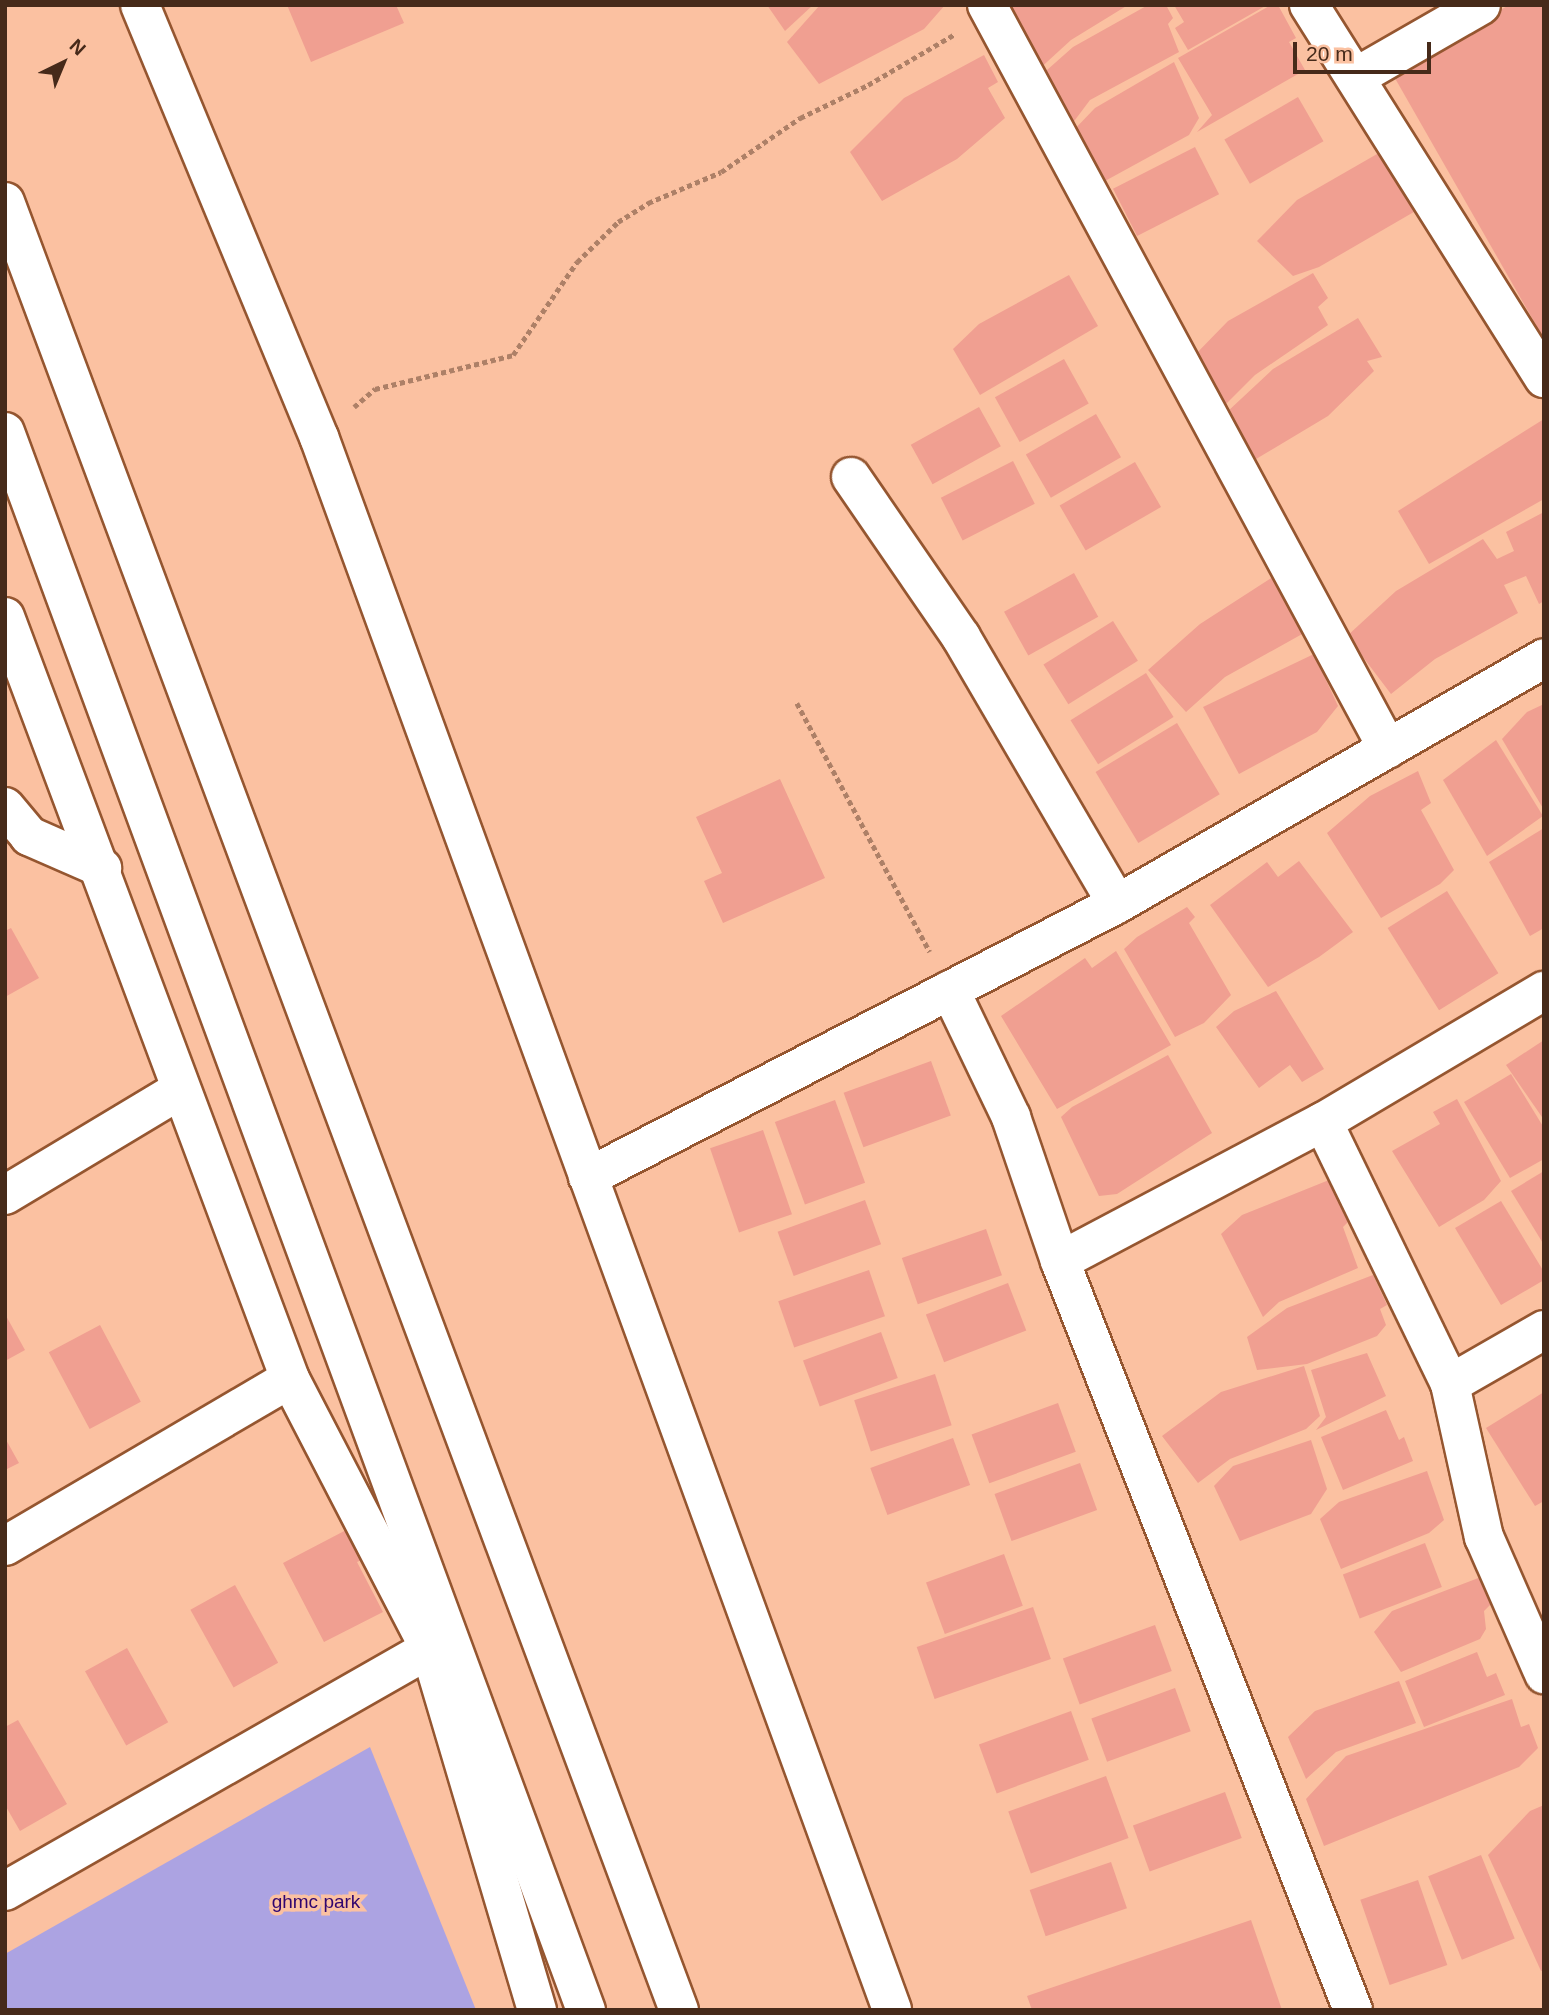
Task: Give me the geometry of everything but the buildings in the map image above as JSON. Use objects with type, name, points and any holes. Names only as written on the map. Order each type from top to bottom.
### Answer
[{"type":"street","points":[[139,5],[319,437],[892,2010]]},
{"type":"street","points":[[1309,5],[1544,378]]},
{"type":"street","points":[[1356,77],[1481,5]]},
{"type":"street","points":[[974,18],[1388,749]]},
{"type":"street","points":[[5,202],[679,2010]]},
{"type":"street","points":[[5,432],[586,2010]]},
{"type":"street","points":[[850,477],[961,636],[1117,904]]},
{"type":"street","points":[[5,617],[102,868],[180,1090],[290,1379],[430,1649],[537,2010]]},
{"type":"street","points":[[588,1177],[1117,904],[1544,658]]},
{"type":"street","points":[[5,807],[29,836],[102,868]]},
{"type":"street","points":[[950,990],[1011,1117],[1060,1261],[1353,2010]]},
{"type":"street","points":[[1060,1261],[1323,1122],[1544,991]]},
{"type":"street","points":[[5,1195],[180,1090]]},
{"type":"street","points":[[1323,1122],[1450,1384],[1484,1537],[1544,1674]]},
{"type":"street","points":[[1450,1384],[1544,1330]]},
{"type":"street","points":[[5,1546],[290,1379]]},
{"type":"street","points":[[5,1891],[430,1649]]},
{"type":"path","points":[[319,437],[375,389],[513,355],[577,262],[618,222],[648,203],[721,172],[800,118],[868,85],[974,18]]},
{"type":"path","points":[[797,703],[950,990]]},
{"type":"green space","name":"ghmc park","points":[[370,1747],[476,2010],[5,2010],[5,1954]]}]
